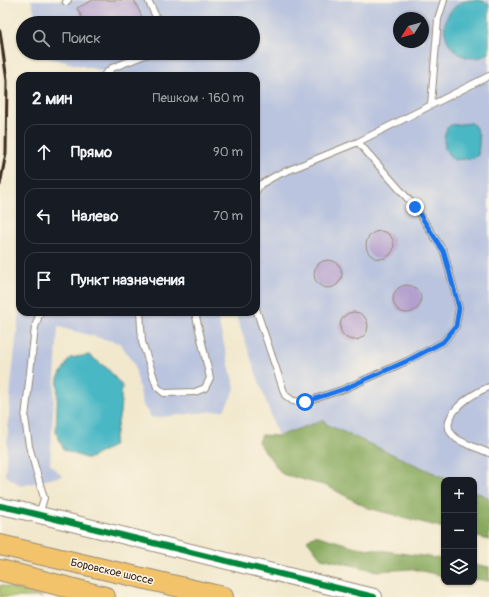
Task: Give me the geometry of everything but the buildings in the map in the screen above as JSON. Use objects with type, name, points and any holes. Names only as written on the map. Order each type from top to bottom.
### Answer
[{"type":"main road","name":"Боровское шоссе","points":[[0,545],[223,597]]},
{"type":"main road","points":[[0,570],[105,597]]},
{"type":"street","points":[[0,506],[374,597]]},
{"type":"lane","points":[[148,0],[156,16]]},
{"type":"lane","points":[[431,105],[438,19],[444,0]]},
{"type":"lane","points":[[108,72],[112,68],[132,60]]},
{"type":"lane","points":[[260,185],[277,174],[358,142],[489,76]]},
{"type":"lane","points":[[258,316],[285,395],[293,401],[305,402],[344,389],[407,361],[443,342],[456,326],[459,308],[444,252],[415,207],[358,142]]},
{"type":"lane","points":[[39,316],[35,327],[25,418],[29,446],[44,498],[39,515]]},
{"type":"lane","points":[[140,316],[142,342],[157,387],[164,394],[196,392],[205,388],[210,378],[196,316]]},
{"type":"lane","points":[[489,387],[478,391],[457,407],[450,419],[450,430],[457,439],[489,453]]},
{"type":"shaded area","points":[[31,0],[489,0],[489,498],[477,492],[477,477],[442,477],[326,424],[324,420],[278,436],[236,316],[260,316],[260,72],[107,72],[57,60],[260,60],[260,16],[36,16]]},
{"type":"shaded area","points":[[19,316],[217,316],[235,389],[224,410],[152,418],[143,405],[134,363],[120,343],[58,327],[50,464],[62,476],[21,486],[5,475],[11,385]]},
{"type":"green space","points":[[324,420],[326,424],[442,477],[441,477],[441,527],[368,508],[327,486],[282,474],[258,442],[262,435],[278,436]]},
{"type":"green space","points":[[477,492],[489,498],[489,540],[477,537]]},
{"type":"green space","points":[[315,535],[356,547],[441,559],[441,575],[413,569],[378,571],[321,558],[307,540]]},
{"type":"green space","points":[[477,565],[489,567],[489,581],[477,579]]},
{"type":"green space","points":[[0,585],[43,597],[0,597]]},
{"type":"water","points":[[467,0],[480,0],[489,4],[489,53],[476,58],[465,57],[455,51],[448,42],[445,30],[446,19],[453,8]]},
{"type":"water","points":[[472,123],[479,135],[478,155],[474,158],[454,160],[450,157],[444,146],[444,137],[447,128],[451,125]]},
{"type":"water","points":[[89,355],[108,369],[122,386],[120,413],[113,446],[88,459],[64,450],[56,432],[58,378],[70,358]]},
{"type":"railway","points":[[0,31],[7,81],[6,153],[0,185]]},
{"type":"cycle path","points":[[0,506],[374,597]]},
{"type":"route","points":[[305,402],[344,389],[407,361],[443,342],[456,326],[459,308],[444,252],[415,207]]}]
